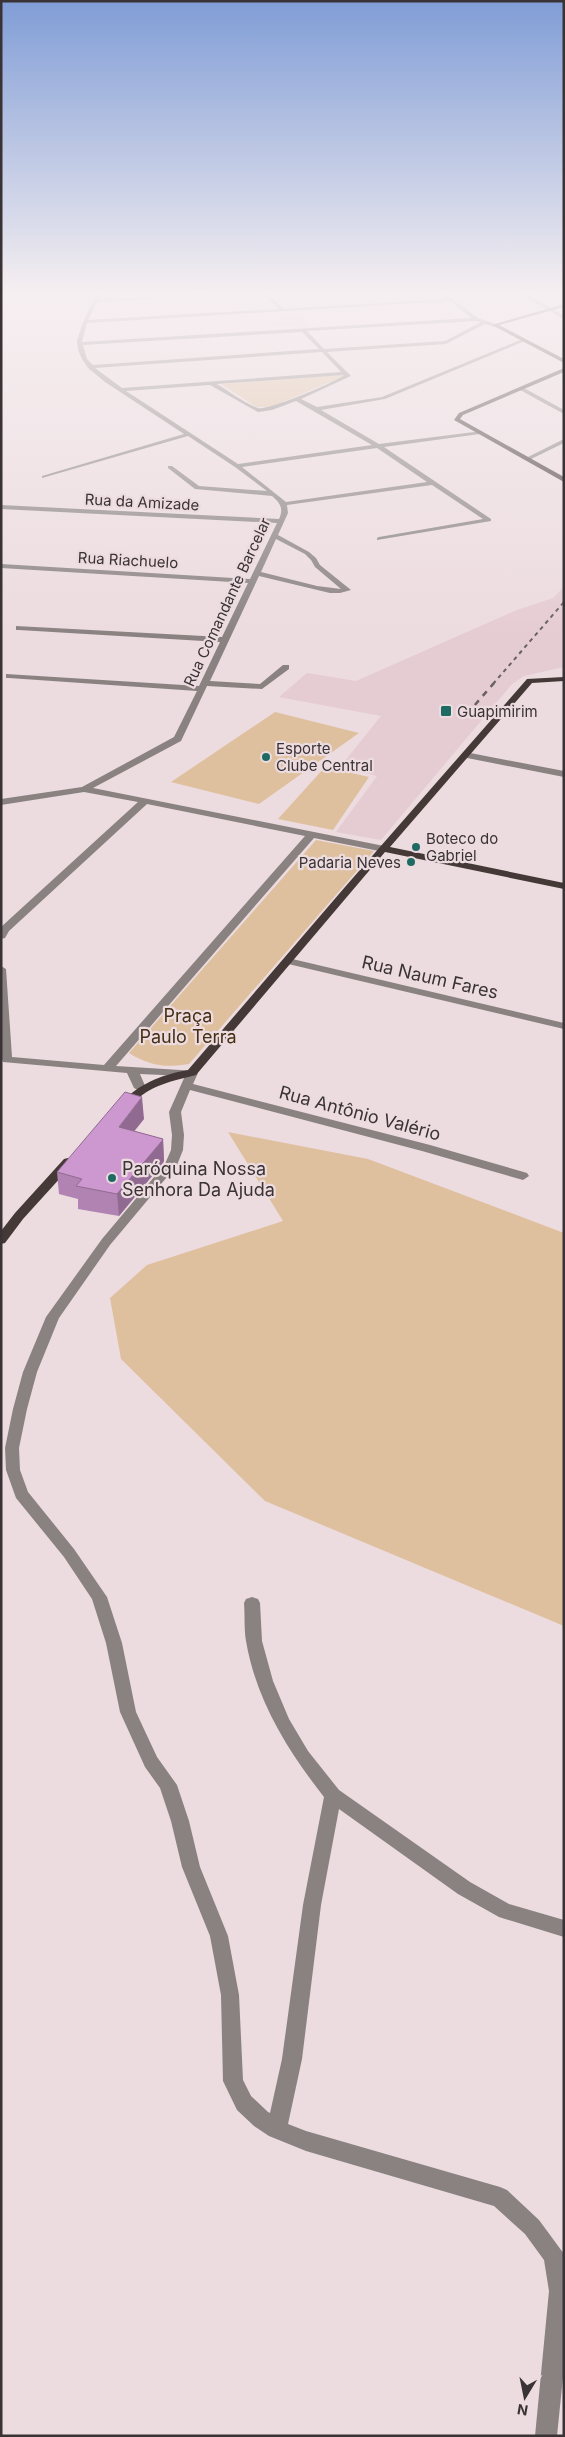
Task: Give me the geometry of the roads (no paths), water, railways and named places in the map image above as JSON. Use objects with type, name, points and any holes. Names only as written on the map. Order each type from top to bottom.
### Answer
[{"type":"main road","points":[[476,409],[457,417],[462,423],[564,480]]},
{"type":"main road","points":[[114,1115],[140,1088],[155,1080],[190,1079],[288,961],[530,681],[564,679]]},
{"type":"main road","points":[[384,849],[564,886]]},
{"type":"main road","points":[[1,1240],[19,1216],[77,1153]]},
{"type":"street","name":"Rua Comandante Barcelar","points":[[84,789],[178,739],[185,728],[285,513],[284,504],[274,494],[237,466],[149,409]]},
{"type":"street","points":[[256,409],[271,409]]},
{"type":"street","points":[[316,409],[379,447],[489,520],[379,539]]},
{"type":"street","points":[[237,466],[480,432]]},
{"type":"street","points":[[44,478],[189,434]]},
{"type":"street","points":[[527,459],[564,441]]},
{"type":"street","points":[[170,467],[197,488],[274,494]]},
{"type":"street","points":[[284,504],[433,483]]},
{"type":"street","name":"Rua da Amizade","points":[[1,507],[281,521]]},
{"type":"street","name":"Rua Riachuelo","points":[[1,566],[255,577],[340,592],[347,590],[317,566],[314,559],[307,553],[275,536]]},
{"type":"street","points":[[19,628],[226,640]]},
{"type":"street","points":[[10,676],[203,686],[262,687],[286,667]]},
{"type":"street","points":[[465,755],[564,774]]},
{"type":"street","points":[[1,802],[84,789],[384,849]]},
{"type":"street","points":[[1,936],[5,929],[146,800]]},
{"type":"street","points":[[107,1069],[312,834]]},
{"type":"street","name":"Rua Naum Fares","points":[[288,961],[564,1026]]},
{"type":"street","name":"Rua Antônio Valério","points":[[1,969],[7,1060],[131,1070],[190,1079],[523,1176]]},
{"type":"street","points":[[131,1070],[136,1076],[140,1088]]},
{"type":"street","points":[[190,1079],[175,1112],[178,1143],[170,1165],[106,1242],[53,1317],[30,1372],[20,1409],[12,1448],[13,1470],[21,1494],[69,1553],[98,1597],[114,1643],[128,1712],[151,1762],[168,1785],[180,1822],[191,1867],[219,1936],[230,1995],[233,2081],[244,2103],[276,2130],[500,2197],[532,2228],[554,2256],[560,2292],[546,2436]]},
{"type":"street","points":[[252,1603],[254,1641],[265,1681],[282,1722],[302,1756],[333,1796],[464,1888],[505,1911],[564,1930]]},
{"type":"street","points":[[276,2130],[288,2090],[296,2048],[307,1942],[333,1796]]},
{"type":"railway","points":[[493,684],[564,602]]},
{"type":"railway","points":[[467,714],[494,683]]},
{"type":"place","name":"Guapimirim","points":[[446,711]]},
{"type":"place","name":"Esporte Clube Central","points":[[266,757]]},
{"type":"place","name":"Boteco do Gabriel","points":[[416,847]]},
{"type":"place","name":"Padaria Neves","points":[[411,862]]},
{"type":"place","name":"Paróquina Nossa Senhora Da Ajuda","points":[[112,1178]]},
{"type":"park label","name":"Praça Paulo Terra","points":[[188,1025]]}]
